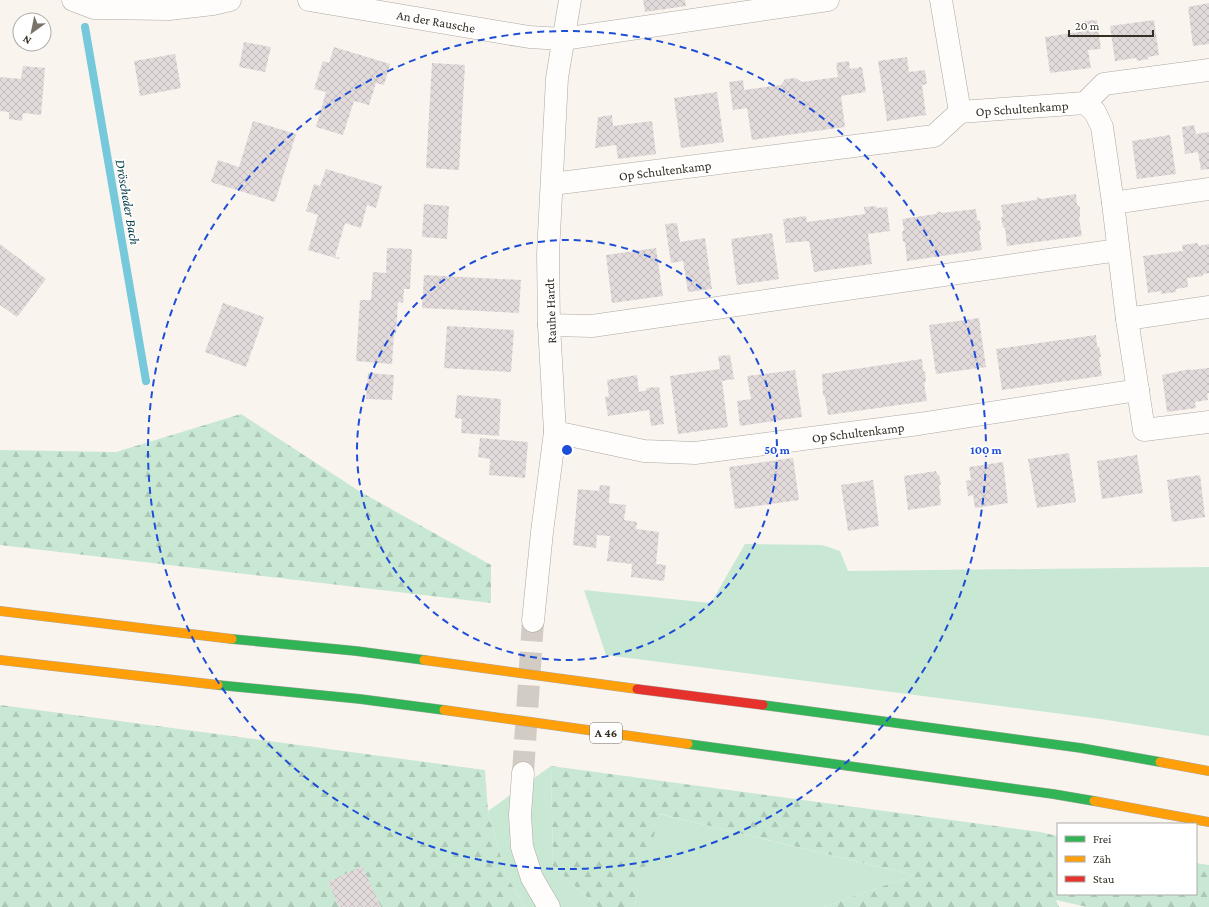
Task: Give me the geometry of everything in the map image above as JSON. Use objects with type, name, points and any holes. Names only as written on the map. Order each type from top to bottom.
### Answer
[{"type":"highway","points":[[0,611],[223,638],[356,651],[1081,748],[1209,771]]},
{"type":"highway","name":"A 46","points":[[0,660],[207,684],[360,699],[1053,794],[1209,822]]},
{"type":"street","points":[[73,0],[94,8],[169,9],[213,4],[230,0]]},
{"type":"street","name":"An der Rausche","points":[[309,0],[529,37],[563,39]]},
{"type":"street","name":"Rauhe Hardt","points":[[533,621],[542,532],[555,432],[548,254],[557,78],[570,0]]},
{"type":"street","points":[[563,39],[828,0]]},
{"type":"street","name":"Op Schultenkamp","points":[[941,0],[960,112]]},
{"type":"street","name":"Op Schultenkamp","points":[[552,184],[934,136],[960,112],[1085,103],[1104,84],[1209,70]]},
{"type":"street","name":"Op Schultenkamp","points":[[1085,103],[1095,112],[1102,127],[1127,319],[1144,430],[1209,422]]},
{"type":"street","points":[[1113,203],[1209,189]]},
{"type":"street","points":[[550,325],[592,326],[1118,250]]},
{"type":"street","points":[[1127,319],[1209,307]]},
{"type":"street","name":"Op Schultenkamp","points":[[555,432],[644,451],[695,453],[918,424],[1138,390]]},
{"type":"street","points":[[523,773],[520,815],[522,846],[532,878],[549,907]]},
{"type":"green space","points":[[241,414],[359,491],[491,565],[491,603],[0,545],[0,450],[116,452]]},
{"type":"green space","points":[[745,544],[822,545],[840,551],[848,571],[1209,567],[1209,736],[1101,719],[606,655],[584,590],[711,603]]},
{"type":"green space","points":[[0,705],[485,770],[488,811],[506,875],[525,907],[0,907]]},
{"type":"green space","points":[[551,766],[553,866],[598,907],[525,907],[506,875],[488,811]]},
{"type":"green space","points":[[551,766],[1040,832],[1057,836],[1057,895],[1197,895],[1197,863],[1209,865],[1209,907],[1087,907],[1056,900],[1059,907],[824,907],[914,875],[660,814],[634,907],[598,907],[553,866]]},
{"type":"green space","points":[[659,814],[914,875],[824,907],[634,907]]},
{"type":"building","points":[[643,0],[685,0],[686,6],[645,12]]},
{"type":"building","points":[[1209,3],[1209,44],[1193,46],[1188,7]]},
{"type":"building","points":[[1097,20],[1101,49],[1088,50],[1091,68],[1050,73],[1045,37],[1085,31],[1084,21]]},
{"type":"building","points":[[1154,20],[1159,55],[1148,57],[1149,59],[1137,61],[1136,58],[1115,61],[1110,26]]},
{"type":"building","points":[[244,42],[271,47],[265,72],[239,67]]},
{"type":"building","points":[[334,47],[390,64],[384,85],[376,83],[369,105],[354,101],[343,135],[316,127],[326,92],[314,89],[323,61],[329,63]]},
{"type":"building","points":[[175,54],[181,88],[140,96],[134,61]]},
{"type":"building","points":[[907,57],[909,72],[925,70],[927,84],[922,85],[926,115],[887,121],[878,61]]},
{"type":"building","points":[[849,61],[850,69],[862,67],[866,92],[841,96],[845,127],[752,140],[747,108],[733,110],[729,82],[743,80],[744,90],[781,85],[785,79],[796,78],[802,82],[838,77],[836,63]]},
{"type":"building","points":[[432,63],[465,65],[459,170],[426,168]]},
{"type":"building","points":[[23,66],[45,68],[41,115],[23,113],[22,121],[9,119],[9,112],[0,111],[0,77],[21,79]]},
{"type":"building","points":[[717,92],[724,142],[681,148],[674,98]]},
{"type":"building","points":[[612,115],[613,126],[652,121],[656,154],[618,159],[616,145],[595,148],[598,117]]},
{"type":"building","points":[[253,121],[296,134],[275,202],[211,182],[218,160],[239,167]]},
{"type":"building","points":[[1194,125],[1196,134],[1209,132],[1209,169],[1201,170],[1198,152],[1185,154],[1182,127]]},
{"type":"building","points":[[1170,135],[1176,174],[1137,179],[1132,141]]},
{"type":"building","points":[[326,169],[382,186],[376,208],[367,205],[361,228],[345,223],[335,257],[340,258],[339,259],[308,250],[318,215],[306,211],[314,184],[320,186]]},
{"type":"building","points":[[1076,194],[1077,205],[1080,207],[1079,218],[1082,236],[1007,246],[1005,228],[1003,227],[1001,218],[1003,216],[1001,205],[1036,200],[1038,197],[1041,199]]},
{"type":"building","points":[[424,204],[449,206],[447,239],[422,237]]},
{"type":"building","points":[[876,206],[877,208],[887,207],[890,231],[868,234],[872,264],[814,272],[809,241],[786,243],[783,219],[806,216],[807,222],[865,214],[864,207]]},
{"type":"building","points":[[976,209],[977,220],[980,221],[981,230],[979,232],[982,250],[907,261],[905,243],[903,241],[902,232],[904,230],[902,219],[936,214],[938,211],[942,213]]},
{"type":"building","points":[[677,223],[680,242],[705,238],[712,289],[688,292],[683,261],[671,263],[665,224]]},
{"type":"building","points":[[772,233],[779,279],[737,285],[731,239]]},
{"type":"building","points":[[1198,243],[1198,246],[1209,244],[1209,273],[1203,274],[1203,276],[1187,278],[1188,287],[1176,289],[1176,292],[1161,294],[1161,291],[1148,293],[1143,256],[1183,251],[1182,245]]},
{"type":"building","points":[[0,244],[46,279],[17,317],[0,305]]},
{"type":"building","points":[[387,248],[412,249],[410,289],[404,289],[403,303],[398,302],[392,364],[356,361],[360,300],[371,300],[373,272],[386,273]]},
{"type":"building","points":[[656,248],[663,296],[612,303],[606,255]]},
{"type":"building","points":[[424,275],[521,280],[519,313],[422,308]]},
{"type":"building","points":[[223,303],[264,317],[246,367],[205,352]]},
{"type":"building","points":[[979,318],[986,367],[936,374],[929,325]]},
{"type":"building","points":[[447,326],[514,330],[511,372],[444,368]]},
{"type":"building","points":[[1096,335],[1097,346],[1099,347],[1101,356],[1099,358],[1102,376],[1002,390],[996,349]]},
{"type":"building","points":[[730,355],[734,379],[722,381],[728,427],[678,434],[670,376],[720,369],[718,356]]},
{"type":"building","points":[[922,359],[923,371],[925,372],[926,381],[924,383],[927,401],[828,415],[825,397],[823,395],[822,374]]},
{"type":"building","points":[[1209,368],[1209,393],[1207,393],[1208,400],[1195,402],[1196,408],[1167,412],[1162,375],[1190,369]]},
{"type":"building","points":[[795,370],[802,417],[740,426],[737,401],[751,399],[747,376]]},
{"type":"building","points":[[368,373],[394,375],[392,400],[366,399]]},
{"type":"building","points":[[637,375],[639,392],[647,390],[646,388],[659,387],[664,424],[651,426],[649,410],[608,416],[605,397],[609,396],[607,380]]},
{"type":"building","points":[[457,395],[501,399],[499,436],[461,433],[462,419],[455,418]]},
{"type":"building","points":[[480,438],[528,442],[525,478],[489,475],[490,459],[478,457]]},
{"type":"building","points":[[1069,453],[1076,502],[1037,508],[1028,459]]},
{"type":"building","points":[[1137,455],[1143,493],[1102,499],[1097,461]]},
{"type":"building","points":[[793,458],[799,500],[735,509],[729,467]]},
{"type":"building","points":[[1003,462],[1008,503],[975,508],[973,495],[968,496],[966,481],[971,480],[969,467]]},
{"type":"building","points":[[936,471],[939,475],[941,484],[939,485],[941,505],[908,510],[904,476]]},
{"type":"building","points":[[1200,475],[1205,517],[1172,522],[1167,480]]},
{"type":"building","points":[[873,480],[879,526],[848,531],[841,485]]},
{"type":"building","points":[[600,485],[610,486],[609,503],[626,505],[624,520],[637,522],[636,529],[659,532],[656,564],[666,565],[664,581],[631,577],[632,564],[607,561],[610,536],[597,535],[596,548],[573,545],[578,489],[599,491]]},
{"type":"building","points":[[362,866],[381,907],[339,907],[328,882]]},
{"type":"waterway","name":"Dröscheder Bach","points":[[85,27],[146,381]]},
{"type":"tunnel","points":[[523,773],[533,621]]},
{"type":"traffic: fast","points":[[232,639],[356,651],[424,660]]},
{"type":"traffic: fast","points":[[218,685],[360,699],[444,710]]},
{"type":"traffic: fast","points":[[763,705],[1081,748],[1160,762]]},
{"type":"traffic: fast","points":[[688,744],[1053,794],[1094,801]]},
{"type":"traffic: slow","points":[[0,611],[232,639]]},
{"type":"traffic: slow","points":[[0,660],[218,685]]},
{"type":"traffic: slow","points":[[424,660],[637,689]]},
{"type":"traffic: slow","points":[[444,710],[688,744]]},
{"type":"traffic: slow","points":[[1160,762],[1209,771]]},
{"type":"traffic: slow","points":[[1094,801],[1209,822]]},
{"type":"traffic: jam","points":[[637,689],[763,705]]}]
